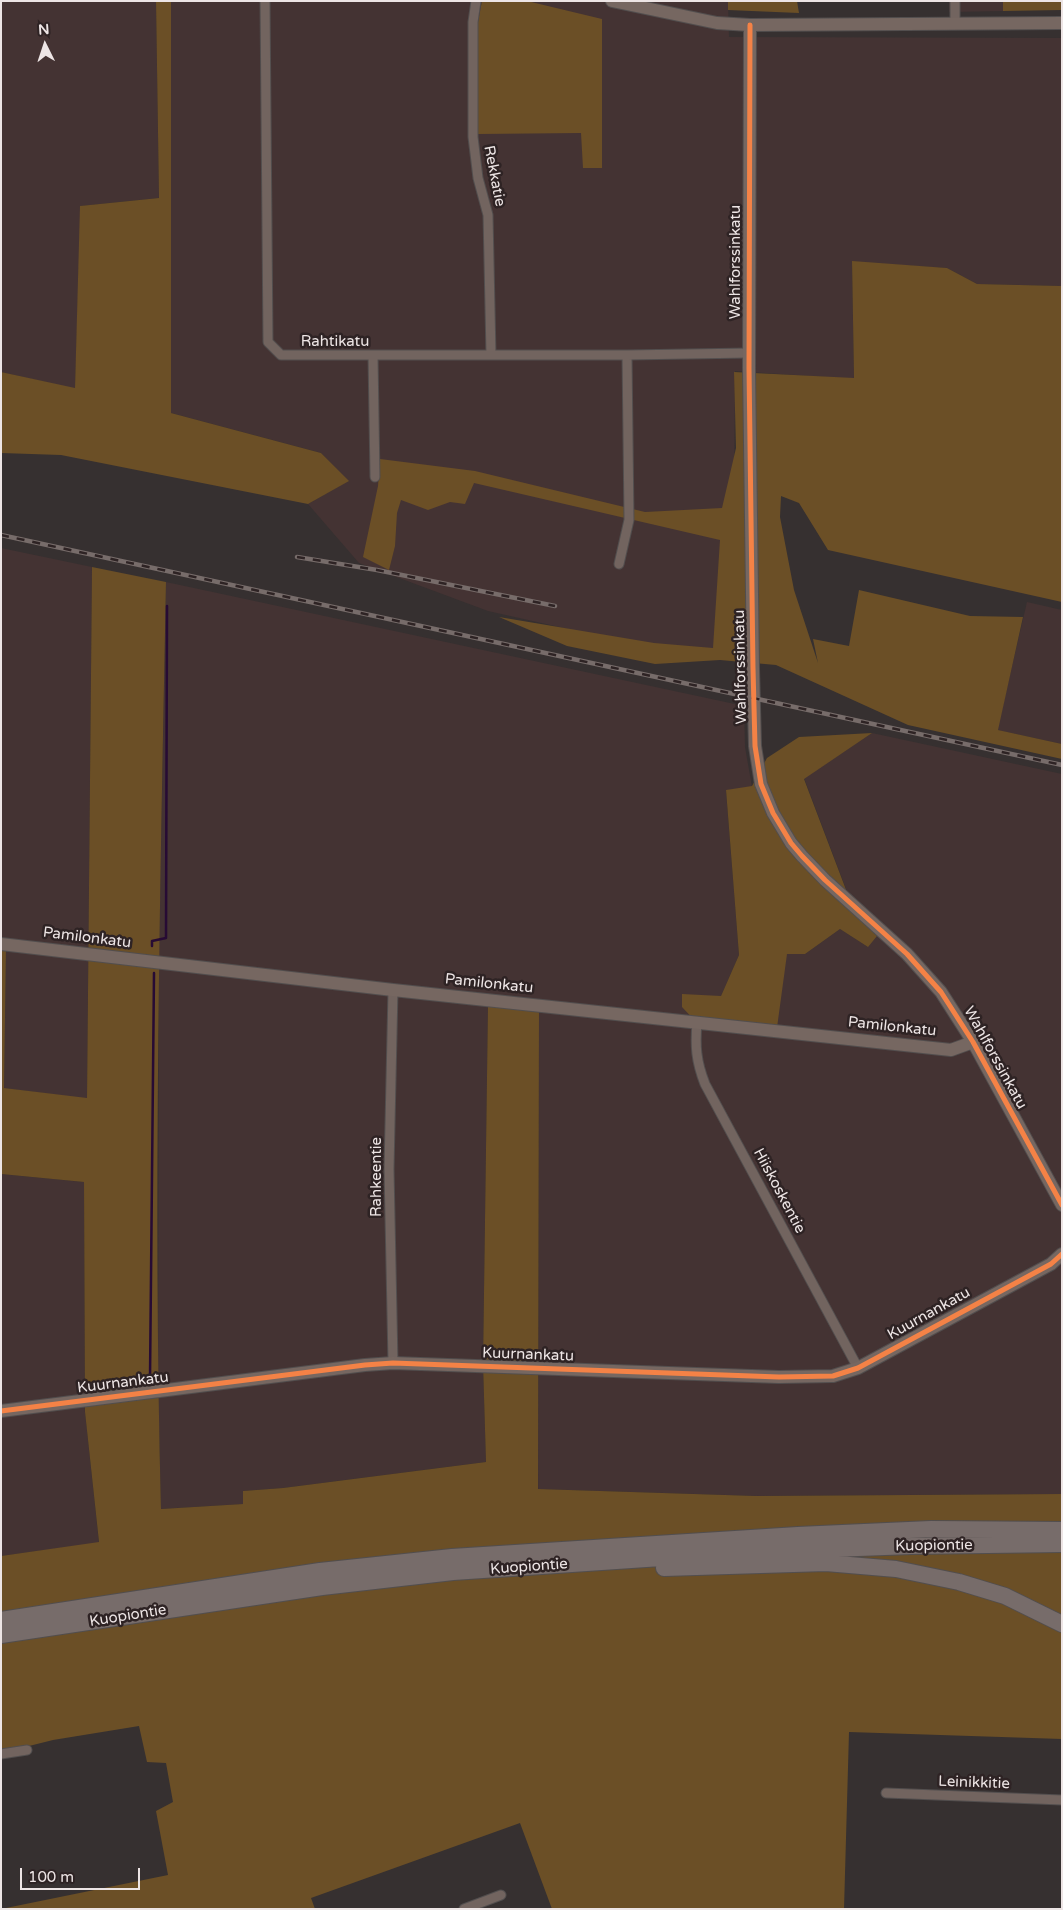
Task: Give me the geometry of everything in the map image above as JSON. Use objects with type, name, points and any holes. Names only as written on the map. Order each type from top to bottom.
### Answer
[{"type":"highway","points":[[931,1529],[1062,1521]]},
{"type":"highway","name":"Kuopiontie","points":[[1,1620],[114,1610],[320,1571],[452,1557],[666,1542],[931,1529],[1062,1530]]},
{"type":"highway","name":"Kuopiontie","points":[[146,1605],[453,1572],[750,1552],[912,1546],[1062,1544]]},
{"type":"highway","points":[[576,1564],[616,1570],[826,1563],[896,1569],[959,1582],[1005,1596],[1062,1624]]},
{"type":"highway","name":"Kuopiontie","points":[[1,1636],[114,1610]]},
{"type":"street","name":"Rahtikatu","points":[[265,1],[268,342],[281,355],[749,353]]},
{"type":"street","name":"Rekkatie","points":[[476,1],[473,22],[473,137],[478,178],[488,215],[491,355]]},
{"type":"street","points":[[612,1],[717,23],[750,25],[1062,23]]},
{"type":"street","points":[[955,1],[955,24]]},
{"type":"street","name":"Wahlforssinkatu","points":[[750,25],[749,353],[754,723],[755,746],[761,784],[773,813],[791,843],[802,856],[925,973],[948,1002],[973,1042],[1062,1205]]},
{"type":"street","points":[[619,564],[629,520],[626,355]]},
{"type":"street","points":[[372,356],[375,477]]},
{"type":"street","name":"Pamilonkatu","points":[[1,944],[393,990],[951,1050],[973,1042]]},
{"type":"street","name":"Rahkeentie","points":[[393,990],[390,1169],[393,1363]]},
{"type":"street","name":"Hiiskoskentie","points":[[697,1022],[695,1049],[698,1066],[705,1084],[858,1368]]},
{"type":"street","name":"Kuurnankatu","points":[[1,1411],[393,1363],[787,1378],[834,1376],[858,1368],[1050,1264],[1062,1254]]},
{"type":"street","name":"Kuurnankatu","points":[[1032,1274],[1062,1265]]},
{"type":"street","points":[[1,1754],[27,1750]]},
{"type":"street","name":"Leinikkitie","points":[[886,1794],[1062,1800]]},
{"type":"street","points":[[464,1909],[501,1895]]},
{"type":"shaded area","points":[[1,1],[156,1],[159,198],[81,206],[75,389],[1,372]]},
{"type":"shaded area","points":[[156,1],[171,1],[171,413],[321,453],[349,481],[308,504],[61,455],[1,453],[1,372],[75,388],[80,206],[159,198]]},
{"type":"shaded area","points":[[171,1],[728,1],[729,37],[1062,38],[1062,286],[977,284],[947,268],[852,262],[854,379],[735,371],[733,651],[653,648],[488,611],[359,563],[308,504],[348,481],[321,453],[171,413]]},
{"type":"shaded area","points":[[482,1],[527,1],[602,19],[602,168],[583,168],[581,133],[478,134],[478,22]]},
{"type":"shaded area","points":[[728,1],[797,1],[799,13],[728,10]]},
{"type":"shaded area","points":[[949,1],[1003,1],[1003,11],[949,12]]},
{"type":"shaded area","points":[[1003,1],[1062,1],[1062,10],[1003,11]]},
{"type":"shaded area","points":[[852,261],[947,268],[977,284],[1062,286],[1062,602],[828,550],[799,503],[781,496],[780,517],[794,590],[818,663],[813,639],[849,646],[859,590],[970,616],[1023,617],[998,730],[1062,744],[1062,759],[908,725],[776,665],[720,660],[655,664],[567,646],[499,617],[654,643],[713,648],[720,540],[474,483],[465,504],[450,502],[428,510],[401,500],[397,513],[395,546],[389,570],[363,557],[378,486],[380,459],[475,471],[645,512],[722,508],[736,448],[734,372],[854,378]]},
{"type":"shaded area","points":[[1,548],[92,567],[87,1099],[4,1088],[6,948],[1,947]]},
{"type":"shaded area","points":[[92,567],[166,582],[157,1161],[161,1509],[243,1504],[243,1491],[283,1488],[486,1462],[483,1364],[488,1004],[539,1009],[538,1489],[756,1496],[1062,1494],[1062,1739],[849,1732],[844,1909],[552,1909],[520,1823],[311,1898],[315,1909],[1,1909],[168,1875],[156,1811],[173,1802],[166,1763],[147,1762],[139,1726],[53,1740],[1,1753],[1,1556],[99,1542],[85,1412],[84,1182],[1,1174],[1,947],[6,948],[4,1088],[87,1098]]},
{"type":"shaded area","points":[[166,582],[744,706],[745,747],[752,787],[726,791],[739,955],[721,996],[700,1026],[787,953],[805,954],[840,929],[868,947],[804,778],[872,733],[1062,774],[1062,1494],[756,1496],[538,1489],[539,1009],[488,1005],[483,1364],[486,1462],[283,1488],[243,1491],[243,1504],[161,1509],[158,1390],[159,952]]},
{"type":"shaded area","points":[[1027,602],[1062,610],[1062,744],[997,730]]},
{"type":"shaded area","points":[[872,733],[804,779],[856,916],[877,936],[868,947],[840,929],[805,954],[787,954],[776,1035],[700,1026],[682,1007],[682,994],[721,996],[739,955],[726,790],[752,786],[767,758],[799,737]]},
{"type":"shaded area","points":[[1,1174],[84,1182],[85,1412],[99,1543],[1,1556]]},
{"type":"waterway","points":[[152,946],[152,941],[166,938],[167,606]]},
{"type":"waterway","points":[[150,1378],[154,973]]},
{"type":"railway","points":[[1,535],[1062,765]]},
{"type":"railway","points":[[297,557],[377,570],[555,606]]},
{"type":"cycle path","points":[[750,25],[749,368],[753,668],[755,746],[761,784],[773,813],[791,843],[802,856],[825,880],[907,954],[941,992],[973,1042],[1062,1205]]},
{"type":"cycle path","points":[[1,1411],[393,1363],[779,1377],[833,1376],[858,1368],[1051,1264],[1062,1254]]}]
